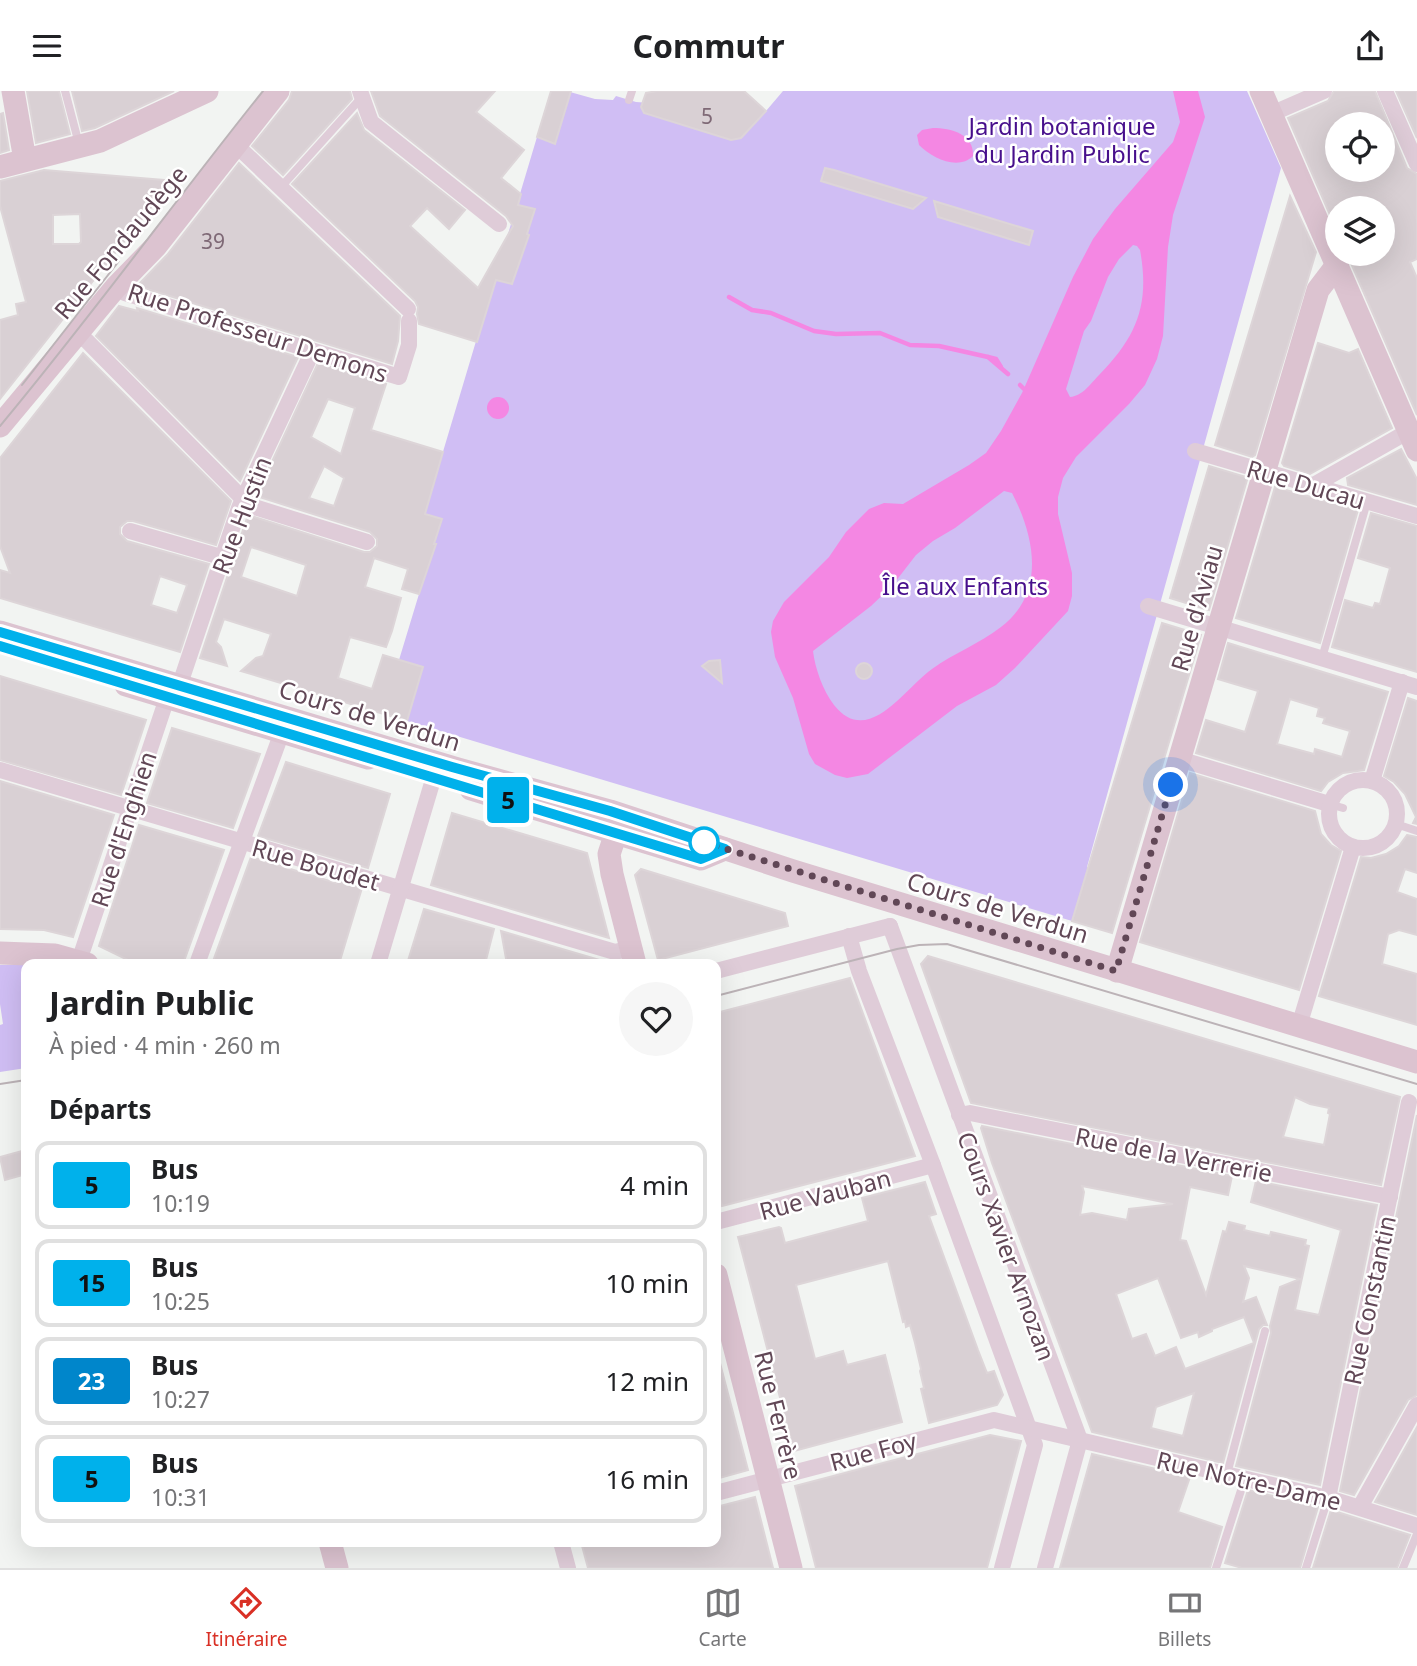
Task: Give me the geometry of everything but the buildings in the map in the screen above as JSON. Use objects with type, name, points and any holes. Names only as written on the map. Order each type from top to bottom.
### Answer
[{"type":"main road","points":[[13,91],[25,160]]},
{"type":"main road","points":[[0,167],[100,141],[208,91]]},
{"type":"main road","name":"Rue Fondaudège","points":[[0,426],[116,286],[156,246],[278,91]]},
{"type":"main road","points":[[1261,91],[1325,238]]},
{"type":"main road","name":"Rue d'Aviau","points":[[1116,971],[1318,290],[1336,266]]},
{"type":"main road","points":[[1337,266],[1414,436]]},
{"type":"main road","name":"Cours de Verdun","points":[[0,632],[173,691],[282,732],[610,811],[897,903],[1417,1062]]},
{"type":"main road","name":"Cours de Verdun","points":[[0,646],[173,691],[436,770],[616,833],[701,859],[725,849]]},
{"type":"main road","points":[[634,956],[611,864],[610,854],[616,833],[628,829],[675,832]]},
{"type":"main road","points":[[0,953],[55,955],[69,959]]},
{"type":"main road","name":"Rue Ferrère","points":[[721,1295],[792,1568]]},
{"type":"main road","points":[[331,1547],[337,1568]]},
{"type":"street","points":[[1270,114],[1324,91]]},
{"type":"street","points":[[1385,91],[1417,164]]},
{"type":"street","points":[[361,94],[371,122],[499,224]]},
{"type":"street","points":[[236,145],[281,187]]},
{"type":"street","name":"Rue Professeur Demons","points":[[116,286],[125,293],[399,377],[409,345],[408,315],[281,187]]},
{"type":"street","points":[[77,334],[88,341],[243,499],[254,507],[367,542]]},
{"type":"street","name":"Rue Hustin","points":[[173,691],[217,578],[221,557],[243,499],[311,350]]},
{"type":"street","points":[[1312,485],[1414,436]]},
{"type":"street","name":"Rue Ducau","points":[[1195,451],[1417,516]]},
{"type":"street","points":[[130,531],[221,557]]},
{"type":"street","points":[[1148,606],[1410,684],[1373,781]]},
{"type":"street","name":"Rue d'Enghien","points":[[84,959],[130,809],[173,691]]},
{"type":"street","points":[[199,959],[282,732]]},
{"type":"street","points":[[1179,759],[1336,806]]},
{"type":"street","name":"Rue Boudet","points":[[0,770],[634,956]]},
{"type":"street","points":[[380,959],[436,770]]},
{"type":"street","points":[[1373,781],[1390,793],[1397,813],[1396,824],[1391,834],[1374,847],[1353,847],[1335,835],[1330,826],[1336,806],[1334,795],[1351,782],[1373,781]]},
{"type":"street","points":[[1299,1026],[1353,847]]},
{"type":"street","points":[[721,970],[890,926],[897,903]]},
{"type":"street","name":"Cours Xavier Arnozan","points":[[890,926],[1080,1440]]},
{"type":"street","name":"Cours Xavier Arnozan","points":[[849,936],[859,971],[1035,1445],[1002,1568]]},
{"type":"street","name":"Rue Constantin","points":[[1328,1497],[1409,1102]]},
{"type":"street","name":"Rue de la Verrerie","points":[[959,1115],[970,1113],[1390,1197]]},
{"type":"street","name":"Rue Vauban","points":[[721,1221],[933,1165]]},
{"type":"street","points":[[1360,1507],[1417,1405]]},
{"type":"street","name":"Rue Foy","points":[[721,1492],[994,1420],[1080,1440]]},
{"type":"street","points":[[1045,1568],[1080,1440]]},
{"type":"street","name":"Rue Notre-Dame","points":[[1080,1440],[1328,1497],[1417,1526]]},
{"type":"street","points":[[562,1547],[568,1568]]},
{"type":"lane","points":[[65,91],[80,147]]},
{"type":"lane","points":[[281,187],[361,94]]},
{"type":"lane","points":[[1322,658],[1367,502]]},
{"type":"lane","points":[[1396,824],[1417,831]]},
{"type":"lane","points":[[1227,1474],[1265,1331]]},
{"type":"lane","points":[[1216,1568],[1245,1478]]},
{"type":"lane","points":[[1306,1568],[1328,1497]]},
{"type":"lane","points":[[1403,1568],[1417,1534]]},
{"type":"green space","points":[[783,91],[1247,91],[1281,168],[1072,921],[407,721],[421,667],[399,660],[419,594],[402,589],[537,137],[555,143],[570,92],[595,99],[613,100],[616,96],[636,102],[766,111]]},
{"type":"green space","points":[[0,965],[21,965],[21,1069],[0,1072],[0,1025],[3,1024]]},
{"type":"shaded area","points":[[1173,91],[1198,91],[1205,117],[1173,215],[1168,247],[1163,336],[1157,359],[1145,385],[1076,457],[1063,478],[1058,497],[1058,514],[1072,573],[1072,596],[1068,611],[996,685],[957,706],[868,774],[847,778],[835,775],[815,764],[809,754],[793,698],[775,657],[771,632],[773,621],[784,602],[829,557],[846,532],[869,509],[884,503],[903,504],[986,453],[1022,393],[1073,277],[1093,239],[1115,209],[1173,142],[1180,122]],"holes":[[[1133,245],[1140,250],[1143,269],[1138,318],[1113,360],[1086,389],[1070,397],[1066,389],[1084,331],[1091,321],[1108,277],[1119,259]],[[1004,491],[1012,493],[1020,510],[1032,564],[1025,598],[1015,613],[993,633],[932,669],[885,711],[873,718],[860,720],[847,717],[826,693],[813,651],[871,606],[892,586],[916,555]]]},
{"type":"shaded area","points":[[947,129],[966,137],[973,156],[953,163],[931,154],[919,145],[917,135],[922,130]]},
{"type":"shaded area","points":[[498,397],[506,400],[509,408],[506,416],[498,419],[490,416],[487,408],[490,400]]},
{"type":"waterway","points":[[729,297],[752,310],[771,313],[814,331],[836,334],[880,333],[910,345],[939,346],[988,357],[1008,374]]},
{"type":"waterway","points":[[988,357],[996,359],[1001,367]]},
{"type":"waterway","points":[[1020,385],[1024,389]]},
{"type":"tram line","points":[[0,426],[263,91]]},
{"type":"tram line","points":[[22,385],[119,261]]},
{"type":"tram line","points":[[721,995],[897,949],[947,944],[1417,1084]]},
{"type":"tram line","points":[[0,1084],[21,1081]]},
{"type":"bus line","name":"5","points":[[0,632],[452,767],[610,811],[725,849],[701,859],[0,646]]},
{"type":"route","points":[[704,842],[1116,971],[1171,785]]},
{"type":"park label","name":"Jardin botanique du Jardin Public","points":[[1062,139]]},
{"type":"park label","name":"Île aux Enfants","points":[[965,585]]}]
